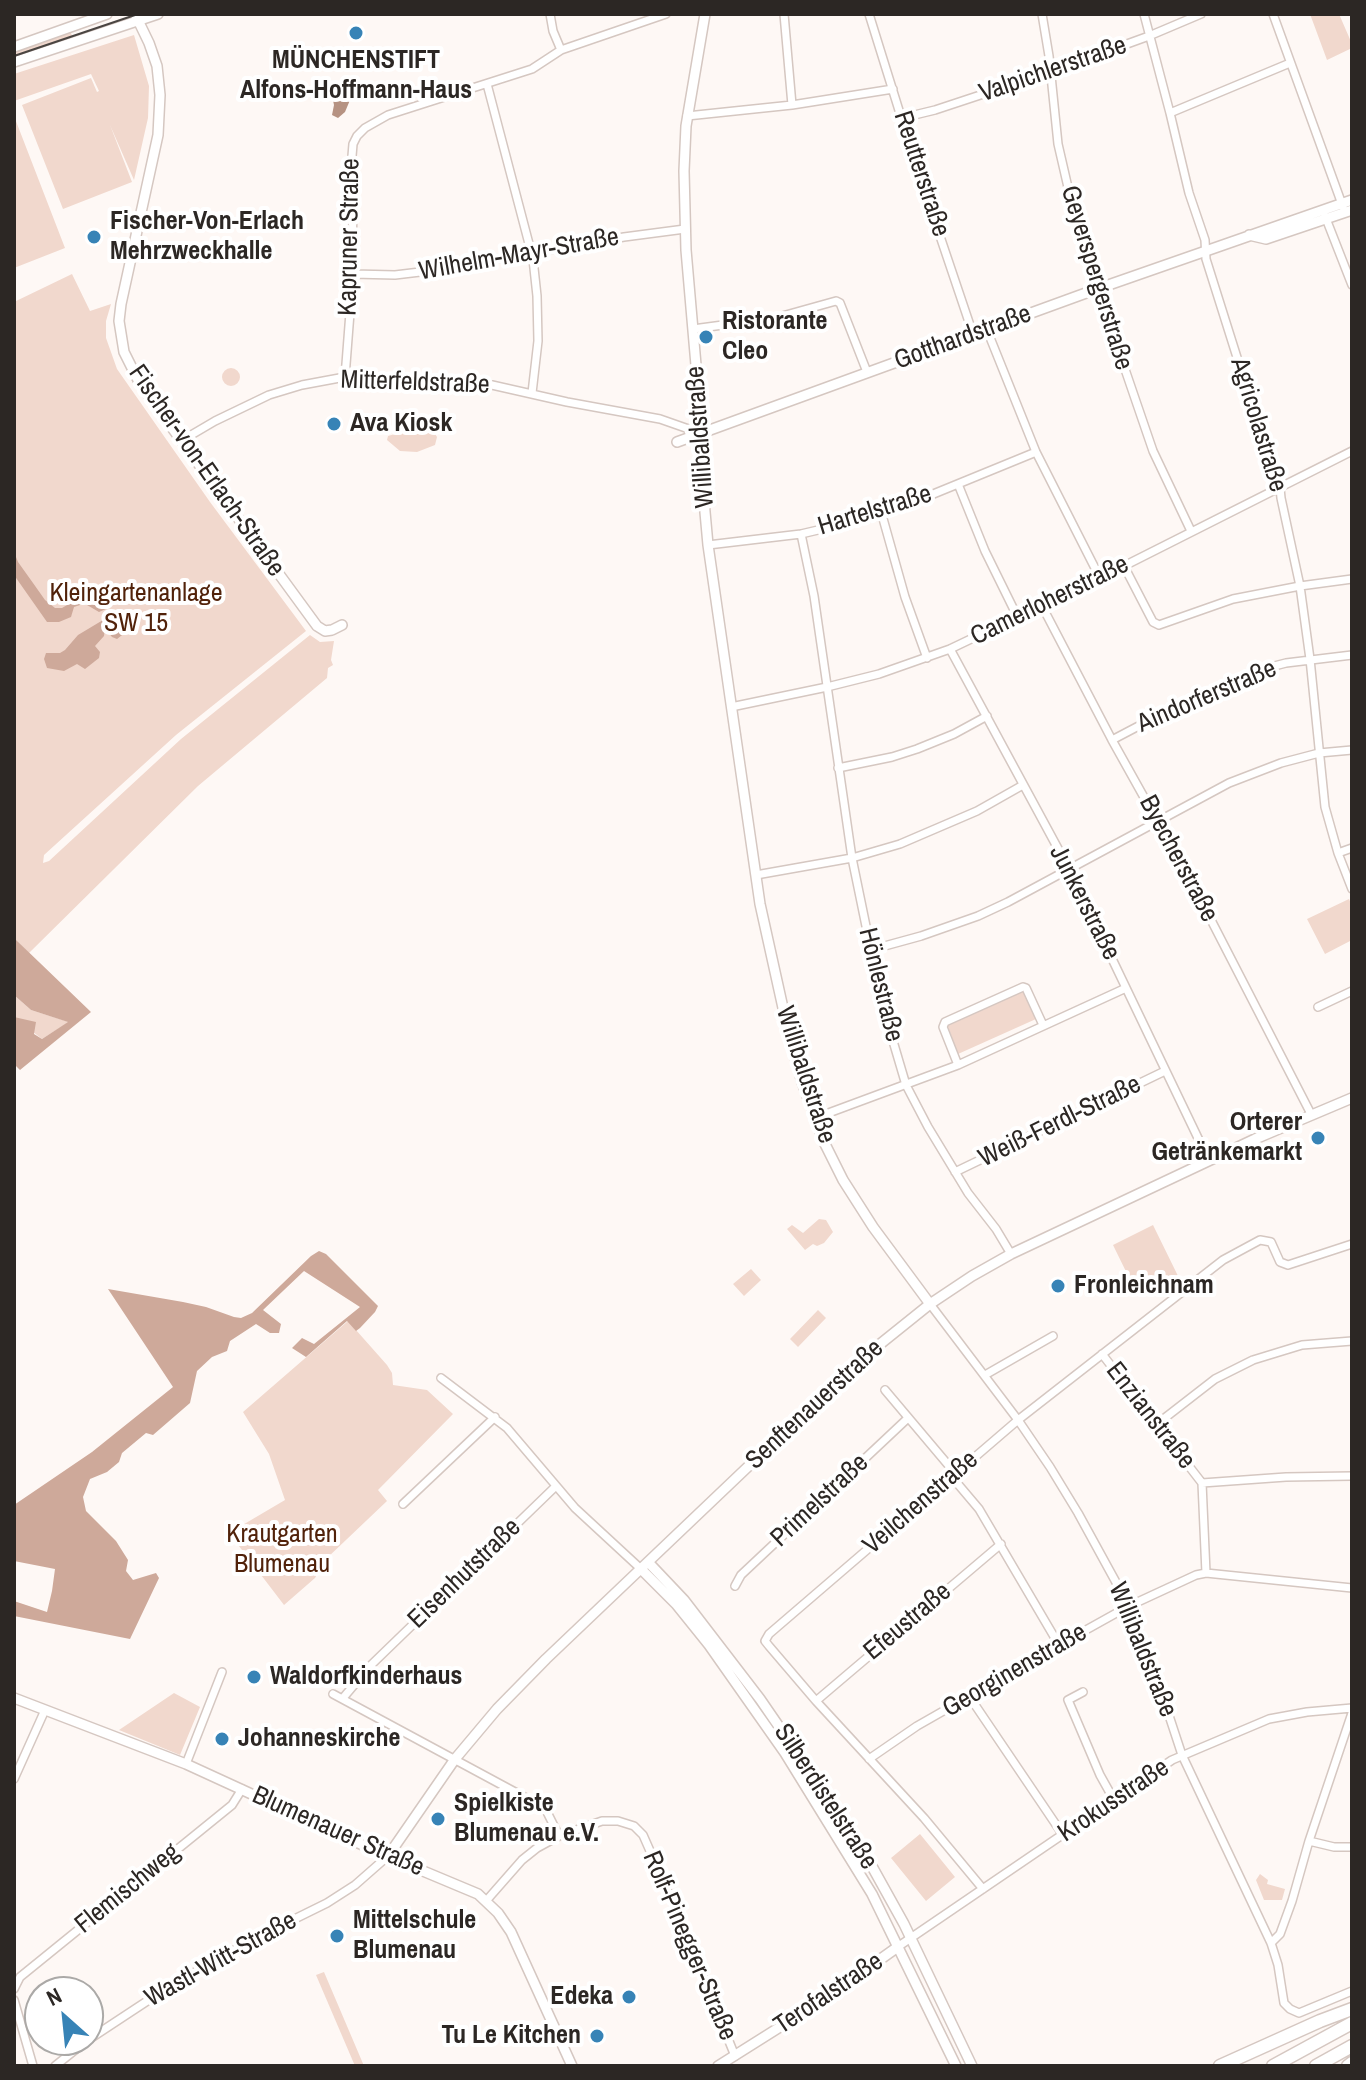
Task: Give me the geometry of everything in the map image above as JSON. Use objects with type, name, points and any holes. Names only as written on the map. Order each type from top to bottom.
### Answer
[{"type":"highway","points":[[1220,2066],[1352,2009]]},
{"type":"highway","points":[[1273,2066],[1352,2023]]},
{"type":"highway","points":[[1316,2066],[1352,2046]]},
{"type":"street","points":[[14,47],[107,14]]},
{"type":"street","points":[[14,62],[137,18],[158,14]]},
{"type":"street","points":[[550,14],[561,50]]},
{"type":"street","points":[[532,393],[538,341],[532,252],[487,84],[532,69],[561,50],[666,14]]},
{"type":"street","name":"Willibaldstraße","points":[[705,14],[687,116],[684,171],[685,229],[700,411],[700,457],[708,545],[756,875],[781,1004],[802,1082],[833,1161],[854,1198],[892,1256],[985,1375],[1050,1467],[1129,1606],[1182,1755],[1271,1943],[1284,2003],[1299,2013],[1352,1991]]},
{"type":"street","points":[[784,14],[792,105]]},
{"type":"street","name":"Reutterstraße","points":[[869,14],[973,334]]},
{"type":"street","name":"Geyerspergerstraße","points":[[1042,14],[1062,168],[1079,235],[1153,451],[1191,531]]},
{"type":"street","name":"Agricolastraße","points":[[1144,14],[1189,193],[1205,240],[1206,261],[1264,443],[1279,478],[1300,586],[1325,807],[1352,889]]},
{"type":"street","name":"Valpichlerstraße","points":[[902,118],[1050,72],[1201,14]]},
{"type":"street","points":[[1273,14],[1348,206]]},
{"type":"street","name":"Fischer-von-Erlach-Straße","points":[[137,18],[157,66],[159,122],[121,304],[120,338],[140,384],[320,630],[332,630],[342,625]]},
{"type":"street","points":[[1170,113],[1290,63]]},
{"type":"street","name":"Kapruner Straße","points":[[345,377],[353,274],[353,144],[365,128],[388,115],[487,84]]},
{"type":"street","points":[[687,116],[792,105],[893,89]]},
{"type":"street","name":"Gotthardstraße","points":[[677,442],[1249,235],[1348,206]]},
{"type":"street","points":[[1325,214],[1352,285]]},
{"type":"street","name":"Wilhelm-Mayr-Straße","points":[[353,274],[420,272],[685,229]]},
{"type":"street","points":[[693,329],[775,318],[836,301],[840,303],[867,372]]},
{"type":"street","points":[[987,330],[1036,452],[1100,578]]},
{"type":"street","name":"Mitterfeldstraße","points":[[181,441],[237,409],[269,395],[345,377],[471,381],[660,419],[700,433]]},
{"type":"street","name":"Camerloherstraße","points":[[731,707],[879,674],[950,649],[1100,578],[1352,451]]},
{"type":"street","name":"Hartelstraße","points":[[708,545],[801,534],[882,515],[1036,452]]},
{"type":"street","points":[[958,484],[985,551],[1018,618]]},
{"type":"street","points":[[882,515],[905,597],[927,658]]},
{"type":"street","name":"Hönlestraße","points":[[801,534],[814,596],[852,858],[882,1004],[906,1085],[955,1172],[1011,1254]]},
{"type":"street","points":[[1124,566],[1153,622],[1159,625],[1233,599],[1352,579]]},
{"type":"street","name":"Byecherstraße","points":[[1042,606],[1311,1114]]},
{"type":"street","name":"Junkerstraße","points":[[950,649],[1069,869],[1209,1161]]},
{"type":"street","name":"Aindorferstraße","points":[[1112,740],[1190,699],[1255,671],[1310,659],[1352,655]]},
{"type":"street","points":[[838,768],[917,749],[987,716]]},
{"type":"street","points":[[870,950],[978,916],[1229,783],[1281,763],[1319,753],[1352,750]]},
{"type":"street","points":[[756,875],[852,858],[900,844],[977,811],[1023,785]]},
{"type":"street","points":[[1338,853],[1352,848]]},
{"type":"street","points":[[958,1065],[943,1027],[945,1022],[1023,987],[1043,1025]]},
{"type":"street","points":[[815,1118],[958,1065],[1126,988]]},
{"type":"street","points":[[1318,1007],[1352,991]]},
{"type":"street","name":"Weiß-Ferdl-Straße","points":[[955,1172],[1165,1071]]},
{"type":"street","name":"Senftenauerstraße","points":[[388,1856],[455,1759],[497,1709],[546,1659],[859,1361],[930,1304],[1011,1254],[1311,1114],[1352,1098]]},
{"type":"street","name":"Veilchenstraße","points":[[983,1889],[924,1818],[769,1646],[765,1641],[769,1634],[1018,1420],[1223,1260],[1260,1240],[1271,1242],[1280,1262],[1288,1265],[1352,1244]]},
{"type":"street","points":[[985,1375],[1053,1336]]},
{"type":"street","points":[[1157,1424],[1215,1379],[1253,1360],[1302,1345],[1352,1341]]},
{"type":"street","name":"Enzianstraße","points":[[1102,1354],[1202,1483],[1206,1573]]},
{"type":"street","name":"Silberdistelstraße","points":[[441,1378],[495,1417],[527,1449],[575,1508],[684,1600],[760,1699],[859,1843],[910,1938],[972,2066]]},
{"type":"street","points":[[885,1390],[955,1473],[957,1483],[979,1509],[1059,1645]]},
{"type":"street","points":[[403,1504],[495,1417]]},
{"type":"street","name":"Primelstraße","points":[[735,1586],[741,1575],[908,1418]]},
{"type":"street","points":[[1202,1483],[1352,1476]]},
{"type":"street","name":"Eisenhutstraße","points":[[343,1698],[381,1655],[556,1486]]},
{"type":"street","name":"Efeustraße","points":[[816,1701],[1001,1544]]},
{"type":"street","name":"Silberdistelstraße","points":[[642,1565],[709,1645],[785,1753],[872,1894],[956,2066]]},
{"type":"street","name":"Georginenstraße","points":[[869,1759],[917,1726],[1059,1645],[1129,1606],[1196,1575],[1206,1573],[1352,1588]]},
{"type":"street","points":[[186,1764],[222,1672]]},
{"type":"street","points":[[1083,1692],[1068,1700],[1114,1800]]},
{"type":"street","points":[[333,1694],[541,1806],[559,1836]]},
{"type":"street","points":[[969,1696],[1063,1835]]},
{"type":"street","name":"Blumenauer Straße","points":[[14,1698],[186,1764],[469,1890],[486,1901],[502,1917],[511,1932],[572,2066]]},
{"type":"street","points":[[14,1779],[45,1710]]},
{"type":"street","points":[[1271,1943],[1280,1934],[1292,1901],[1352,1710]]},
{"type":"street","name":"Krokusstraße","points":[[899,1946],[1182,1755],[1269,1719],[1307,1712],[1352,1710]]},
{"type":"street","name":"Flemischweg","points":[[14,1989],[20,1977],[232,1805],[242,1789]]},
{"type":"street","name":"Rolf-Pinegger-Straße","points":[[486,1901],[522,1860],[559,1836],[602,1821],[618,1821],[634,1826],[643,1835],[673,1903],[735,2056]]},
{"type":"street","points":[[1309,1841],[1334,1847],[1352,1847]]},
{"type":"street","name":"Wastl-Witt-Straße","points":[[55,2066],[85,2042],[170,1986],[327,1903],[355,1885],[388,1856]]},
{"type":"street","name":"Terofalstraße","points":[[718,2066],[826,1998],[899,1946]]},
{"type":"street","points":[[14,2000],[33,2066]]},
{"type":"green space","points":[[1310,14],[1339,14],[1352,48],[1327,60]]},
{"type":"green space","points":[[70,30],[73,39],[14,59],[14,51]]},
{"type":"green space","points":[[134,35],[149,86],[148,118],[134,180],[110,125],[132,182],[63,209],[22,105],[91,78],[99,91],[91,74],[14,101],[14,74]]},
{"type":"green space","points":[[14,116],[65,248],[14,268]]},
{"type":"green space","name":"Kleingartenanlage SW 15","points":[[72,274],[90,311],[111,304],[106,321],[106,338],[117,369],[306,631],[176,735],[44,855],[43,863],[49,861],[181,739],[310,635],[320,642],[334,641],[333,665],[328,668],[327,678],[198,786],[29,953],[14,938],[14,302]]},
{"type":"green space","points":[[231,368],[240,377],[231,386],[222,377]]},
{"type":"green space","points":[[429,424],[437,437],[435,445],[417,452],[400,451],[387,440],[388,436]]},
{"type":"green space","points":[[1349,899],[1352,906],[1352,940],[1325,954],[1307,919]]},
{"type":"green space","points":[[1023,991],[1036,1019],[958,1054],[947,1024]]},
{"type":"green space","points":[[14,995],[31,1010],[69,1022],[42,1039],[14,1017]]},
{"type":"green space","points":[[819,1219],[826,1220],[833,1232],[824,1243],[813,1244],[805,1250],[787,1229],[792,1225],[803,1233]]},
{"type":"green space","points":[[1153,1225],[1178,1276],[1138,1296],[1113,1245]]},
{"type":"green space","points":[[751,1269],[761,1280],[744,1296],[733,1284]]},
{"type":"green space","points":[[818,1310],[826,1318],[798,1347],[790,1339]]},
{"type":"green space","name":"Krautgarten Blumenau","points":[[348,1321],[387,1365],[392,1373],[393,1385],[427,1390],[453,1414],[378,1490],[387,1501],[326,1559],[315,1578],[284,1605],[229,1533],[285,1500],[269,1454],[243,1412]]},
{"type":"green space","points":[[174,1693],[200,1707],[180,1755],[119,1730]]},
{"type":"green space","points":[[920,1834],[955,1877],[926,1901],[891,1858]]},
{"type":"green space","points":[[1260,1874],[1268,1880],[1267,1884],[1285,1889],[1282,1900],[1264,1900],[1256,1880]]},
{"type":"green space","points":[[324,1972],[364,2066],[355,2066],[316,1975]]},
{"type":"shaded area","points":[[335,83],[354,84],[358,90],[338,118],[332,115],[334,105],[331,91]]},
{"type":"shaded area","points":[[14,552],[45,600],[55,608],[62,608],[93,593],[99,596],[106,609],[99,612],[87,605],[80,605],[74,607],[71,617],[59,622],[47,622],[14,575]]},
{"type":"shaded area","points":[[108,617],[119,619],[126,632],[117,639],[105,628],[104,636],[95,646],[100,652],[99,658],[85,669],[77,664],[64,671],[47,668],[46,653],[60,653],[78,635]]},
{"type":"shaded area","points":[[14,938],[91,1012],[20,1070],[14,1064],[14,1017],[36,1022],[34,1034],[42,1039],[68,1022],[31,1010],[14,995]]},
{"type":"shaded area","points":[[319,1251],[326,1254],[378,1306],[360,1328],[356,1331],[347,1321],[306,1357],[292,1348],[302,1338],[314,1344],[360,1307],[304,1271],[263,1310],[281,1324],[279,1333],[270,1333],[256,1324],[230,1341],[227,1351],[212,1357],[197,1371],[190,1403],[153,1435],[146,1433],[122,1453],[119,1462],[107,1472],[90,1479],[83,1497],[86,1511],[116,1541],[128,1560],[126,1571],[133,1580],[156,1573],[159,1578],[130,1639],[14,1616],[14,1601],[47,1612],[55,1569],[14,1561],[14,1505],[92,1452],[173,1387],[108,1289],[206,1307],[241,1318],[252,1313]]},
{"type":"tram line","points":[[14,56],[138,14]]},
{"type":"place","name":"MÜNCHENSTIFT Alfons-Hoffmann-Haus","points":[[356,33]]},
{"type":"place","name":"Fischer-Von-Erlach Mehrzweckhalle","points":[[94,237]]},
{"type":"place","name":"Ristorante Cleo","points":[[706,337]]},
{"type":"place","name":"Ava Kiosk","points":[[334,424]]},
{"type":"place","name":"Orterer Getränkemarkt","points":[[1318,1138]]},
{"type":"place","name":"Fronleichnam","points":[[1058,1286]]},
{"type":"place","name":"Waldorfkinderhaus","points":[[254,1677]]},
{"type":"place","name":"Johanneskirche","points":[[222,1739]]},
{"type":"place","name":"Spielkiste Blumenau e.V.","points":[[438,1819]]},
{"type":"place","name":"Mittelschule Blumenau","points":[[337,1936]]},
{"type":"place","name":"Edeka","points":[[629,1997]]},
{"type":"place","name":"Tu Le Kitchen","points":[[597,2036]]}]
